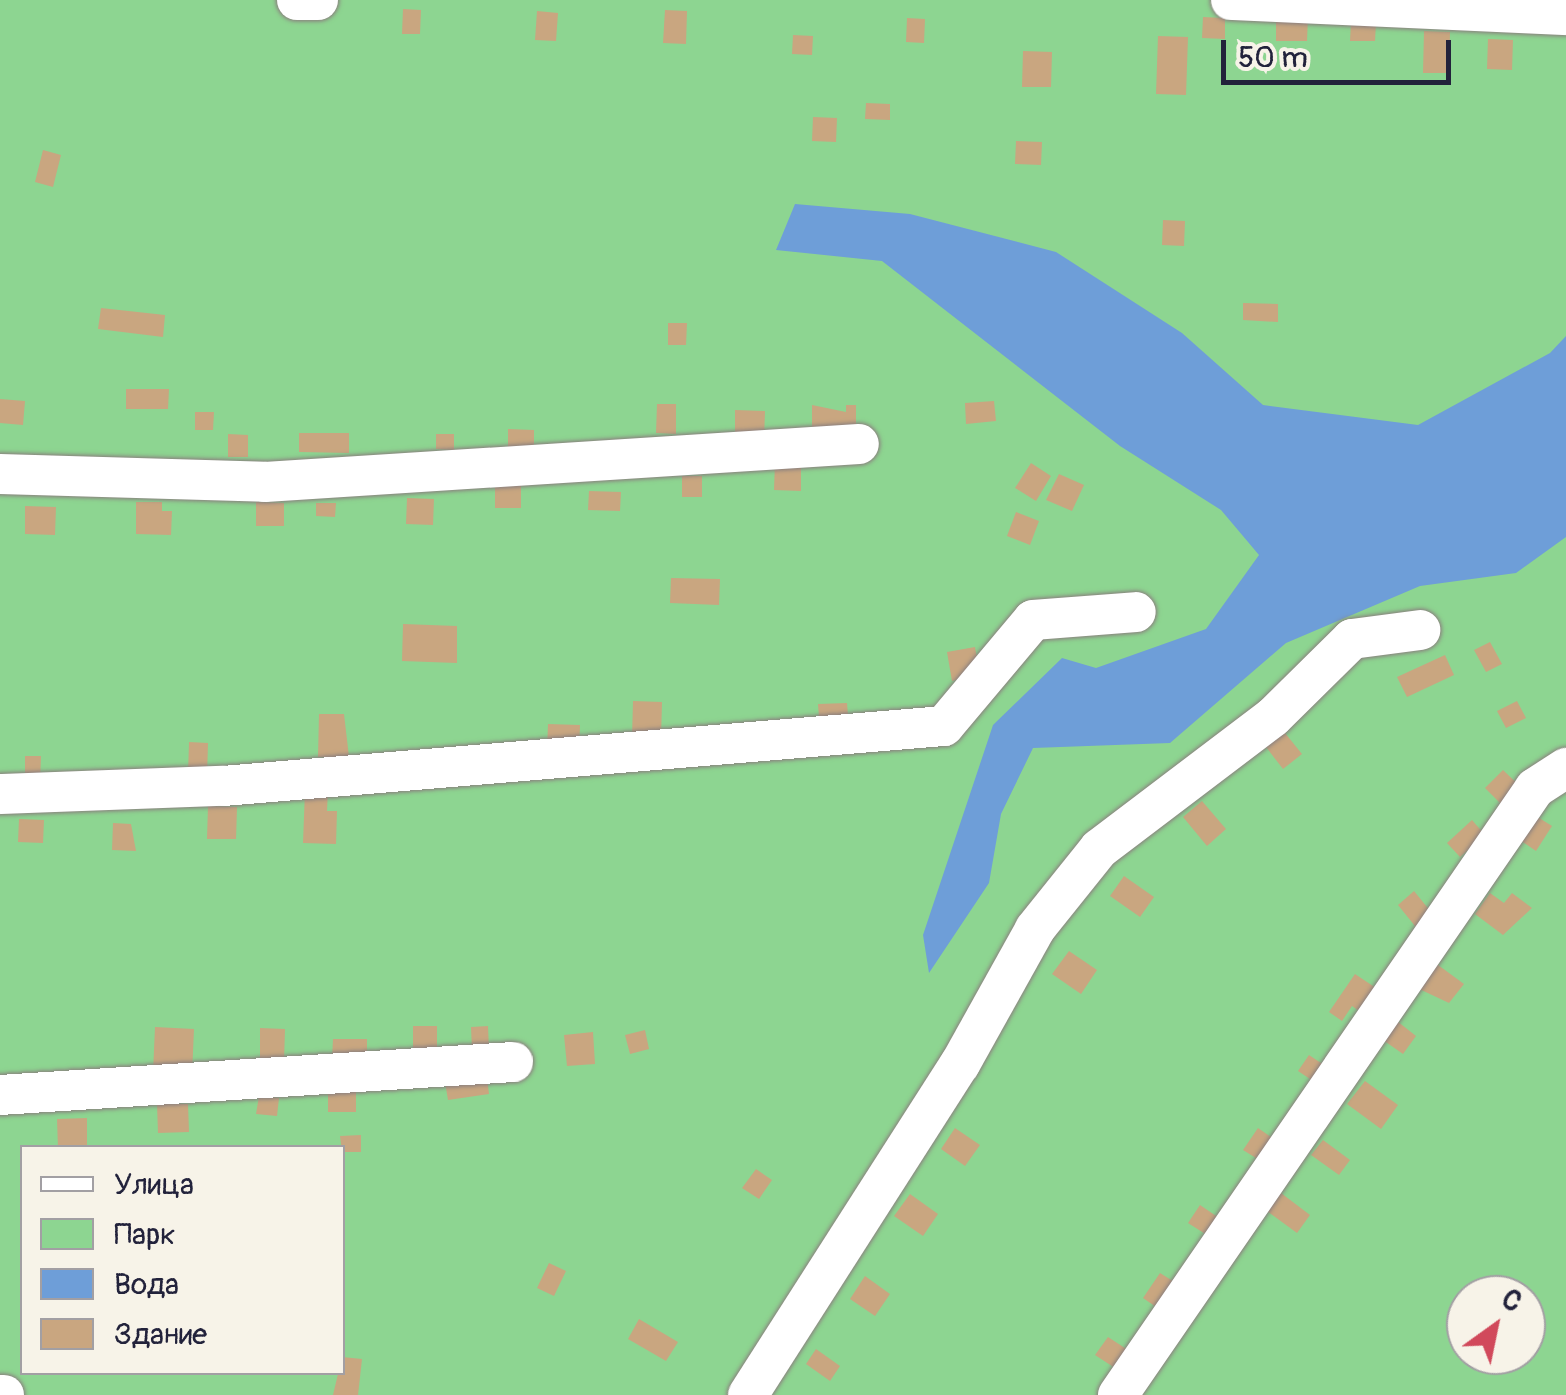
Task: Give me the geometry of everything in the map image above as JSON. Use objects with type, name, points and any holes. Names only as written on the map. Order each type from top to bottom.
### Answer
[{"type":"lane","points":[[296,0],[318,0]]},
{"type":"lane","points":[[1231,0],[1566,15]]},
{"type":"lane","points":[[0,474],[265,482],[859,444]]},
{"type":"lane","points":[[0,794],[223,786],[944,726],[1032,620],[1136,612]]},
{"type":"lane","points":[[748,1395],[950,1081],[1035,929],[1099,849],[1273,716],[1352,639],[1420,630]]},
{"type":"lane","points":[[1118,1395],[1536,788],[1566,768]]},
{"type":"lane","points":[[0,1094],[513,1062]]},
{"type":"green space","points":[[0,0],[1566,0],[1566,1395],[0,1395]]},
{"type":"water","points":[[795,204],[910,214],[1056,252],[1182,333],[1263,405],[1418,425],[1550,353],[1566,336],[1566,537],[1516,573],[1420,586],[1286,643],[1170,743],[1033,748],[1001,814],[989,883],[929,973],[923,935],[993,725],[1062,658],[1096,668],[1206,629],[1259,555],[1221,510],[1120,446],[882,261],[776,250]]},
{"type":"building","points":[[403,9],[421,10],[420,34],[402,34]]},
{"type":"building","points":[[665,10],[687,11],[686,44],[663,43]]},
{"type":"building","points":[[537,11],[558,13],[556,41],[535,40]]},
{"type":"building","points":[[1203,17],[1225,18],[1225,39],[1202,38]]},
{"type":"building","points":[[1276,17],[1308,17],[1307,41],[1276,41]]},
{"type":"building","points":[[907,18],[925,19],[924,43],[906,42]]},
{"type":"building","points":[[1351,22],[1376,23],[1375,41],[1350,41]]},
{"type":"building","points":[[1424,31],[1450,32],[1449,73],[1423,73]]},
{"type":"building","points":[[793,35],[813,36],[812,55],[792,54]]},
{"type":"building","points":[[1158,36],[1188,37],[1186,95],[1156,94]]},
{"type":"building","points":[[1488,39],[1513,40],[1512,70],[1487,69]]},
{"type":"building","points":[[1023,51],[1052,52],[1051,87],[1022,87]]},
{"type":"building","points":[[866,103],[890,104],[890,120],[865,119]]},
{"type":"building","points":[[813,117],[837,118],[836,142],[812,141]]},
{"type":"building","points":[[1016,141],[1042,142],[1041,165],[1015,164]]},
{"type":"building","points":[[43,150],[61,155],[53,187],[35,182]]},
{"type":"building","points":[[1163,220],[1185,221],[1184,246],[1162,245]]},
{"type":"building","points":[[1243,303],[1278,304],[1278,322],[1243,320]]},
{"type":"building","points":[[101,308],[165,315],[163,337],[98,329]]},
{"type":"building","points":[[668,323],[687,323],[686,345],[668,345]]},
{"type":"building","points":[[126,389],[169,389],[168,409],[126,409]]},
{"type":"building","points":[[0,399],[25,401],[23,425],[0,423]]},
{"type":"building","points":[[994,401],[996,421],[966,424],[965,403]]},
{"type":"building","points":[[657,404],[676,404],[676,434],[656,433]]},
{"type":"building","points":[[812,405],[846,412],[846,405],[856,405],[856,435],[812,435]]},
{"type":"building","points":[[735,410],[765,411],[764,440],[735,440]]},
{"type":"building","points":[[195,412],[214,412],[213,430],[195,430]]},
{"type":"building","points":[[508,429],[534,430],[534,452],[508,452]]},
{"type":"building","points":[[299,433],[349,433],[349,453],[299,452]]},
{"type":"building","points":[[228,434],[248,435],[248,457],[228,457]]},
{"type":"building","points":[[436,434],[454,434],[454,450],[436,449]]},
{"type":"building","points":[[775,462],[801,463],[801,491],[774,490]]},
{"type":"building","points":[[1031,463],[1051,476],[1036,501],[1015,488]]},
{"type":"building","points":[[1059,474],[1084,485],[1072,511],[1046,500]]},
{"type":"building","points":[[682,476],[702,476],[702,497],[682,497]]},
{"type":"building","points":[[495,484],[521,485],[521,508],[495,508]]},
{"type":"building","points":[[589,491],[621,492],[620,511],[588,510]]},
{"type":"building","points":[[407,498],[434,499],[433,525],[406,524]]},
{"type":"building","points":[[136,502],[162,502],[162,511],[172,511],[171,535],[136,534]]},
{"type":"building","points":[[256,502],[284,503],[284,526],[256,526]]},
{"type":"building","points":[[316,503],[336,503],[335,517],[316,516]]},
{"type":"building","points":[[25,506],[56,507],[55,535],[25,534]]},
{"type":"building","points":[[1016,512],[1039,521],[1030,545],[1007,536]]},
{"type":"building","points":[[671,578],[720,579],[719,605],[670,603]]},
{"type":"building","points":[[403,624],[457,626],[457,663],[402,661]]},
{"type":"building","points":[[1490,642],[1502,664],[1486,672],[1474,650]]},
{"type":"building","points":[[975,647],[980,675],[952,681],[947,652]]},
{"type":"building","points":[[1445,655],[1454,675],[1407,697],[1397,677]]},
{"type":"building","points":[[633,701],[662,702],[661,738],[632,738]]},
{"type":"building","points":[[1517,701],[1526,718],[1506,728],[1497,711]]},
{"type":"building","points":[[847,703],[849,728],[820,730],[818,704]]},
{"type":"building","points":[[319,714],[344,714],[349,757],[318,757]]},
{"type":"building","points":[[548,724],[580,725],[579,751],[547,751]]},
{"type":"building","points":[[1285,733],[1302,754],[1283,769],[1266,747]]},
{"type":"building","points":[[189,742],[208,743],[207,776],[188,775]]},
{"type":"building","points":[[25,756],[41,756],[40,785],[25,784]]},
{"type":"building","points":[[1503,770],[1526,792],[1508,811],[1485,788]]},
{"type":"building","points":[[305,790],[328,790],[327,811],[337,811],[336,844],[303,843]]},
{"type":"building","points":[[1202,801],[1226,829],[1207,846],[1183,817]]},
{"type":"building","points":[[208,806],[237,807],[236,839],[207,839]]},
{"type":"building","points":[[1536,816],[1552,826],[1536,851],[1520,840]]},
{"type":"building","points":[[19,819],[44,820],[43,843],[18,842]]},
{"type":"building","points":[[1472,820],[1485,835],[1460,857],[1447,843]]},
{"type":"building","points":[[113,823],[131,824],[136,851],[112,850]]},
{"type":"building","points":[[1124,876],[1154,897],[1140,917],[1110,896]]},
{"type":"building","points":[[1414,891],[1436,918],[1419,931],[1398,905]]},
{"type":"building","points":[[1490,893],[1504,903],[1512,893],[1532,908],[1503,935],[1475,914]]},
{"type":"building","points":[[1069,951],[1097,970],[1081,994],[1052,974]]},
{"type":"building","points":[[1434,962],[1464,984],[1449,1003],[1415,987]]},
{"type":"building","points":[[1355,974],[1382,992],[1366,1016],[1352,1006],[1342,1021],[1329,1012]]},
{"type":"building","points":[[1397,1021],[1416,1036],[1403,1054],[1383,1040]]},
{"type":"building","points":[[413,1026],[437,1026],[437,1054],[413,1054]]},
{"type":"building","points":[[488,1026],[489,1050],[472,1050],[471,1027]]},
{"type":"building","points":[[155,1027],[194,1029],[192,1074],[153,1073]]},
{"type":"building","points":[[260,1028],[285,1029],[284,1061],[260,1061]]},
{"type":"building","points":[[645,1030],[649,1049],[630,1054],[625,1035]]},
{"type":"building","points":[[593,1032],[595,1064],[567,1066],[564,1035]]},
{"type":"building","points":[[333,1039],[367,1039],[367,1059],[332,1059]]},
{"type":"building","points":[[1309,1055],[1327,1067],[1316,1083],[1298,1071]]},
{"type":"building","points":[[486,1070],[489,1094],[448,1100],[444,1076]]},
{"type":"building","points":[[1365,1081],[1398,1105],[1381,1129],[1347,1104]]},
{"type":"building","points":[[328,1090],[356,1090],[356,1112],[328,1112]]},
{"type":"building","points":[[259,1096],[279,1098],[277,1116],[256,1114]]},
{"type":"building","points":[[157,1104],[188,1104],[189,1132],[158,1133]]},
{"type":"building","points":[[87,1118],[87,1145],[58,1145],[57,1119]]},
{"type":"building","points":[[955,1128],[980,1145],[965,1166],[941,1149]]},
{"type":"building","points":[[1258,1128],[1278,1142],[1264,1163],[1243,1150]]},
{"type":"building","points":[[361,1135],[361,1152],[345,1152],[340,1136]]},
{"type":"building","points":[[1323,1140],[1350,1160],[1339,1175],[1311,1155]]},
{"type":"building","points":[[756,1169],[772,1180],[759,1199],[742,1188]]},
{"type":"building","points":[[1281,1193],[1310,1215],[1297,1233],[1267,1211]]},
{"type":"building","points":[[910,1194],[938,1214],[923,1236],[894,1216]]},
{"type":"building","points":[[1200,1205],[1222,1220],[1210,1237],[1188,1223]]},
{"type":"building","points":[[549,1263],[566,1271],[554,1296],[537,1288]]},
{"type":"building","points":[[1160,1273],[1176,1283],[1159,1309],[1143,1298]]},
{"type":"building","points":[[865,1276],[890,1294],[875,1316],[850,1299]]},
{"type":"building","points":[[639,1319],[678,1342],[666,1361],[628,1339]]},
{"type":"building","points":[[1108,1337],[1131,1352],[1118,1370],[1095,1355]]},
{"type":"building","points":[[816,1349],[840,1366],[830,1381],[806,1364]]},
{"type":"building","points":[[345,1357],[362,1359],[358,1395],[333,1395],[338,1375],[345,1375]]}]
